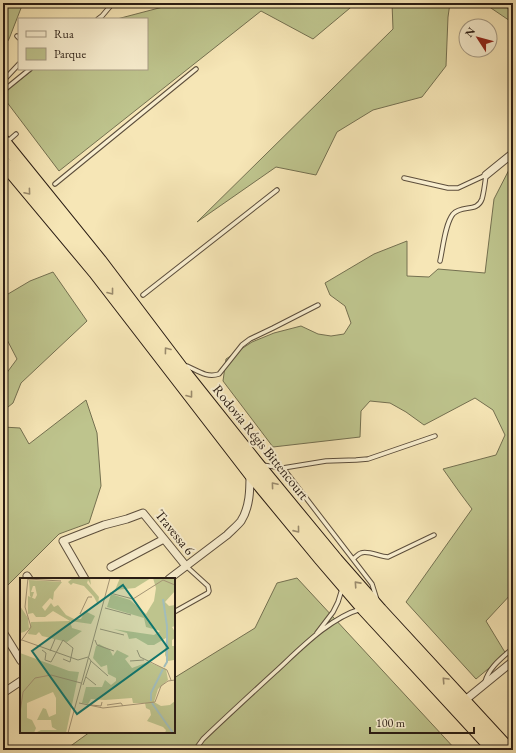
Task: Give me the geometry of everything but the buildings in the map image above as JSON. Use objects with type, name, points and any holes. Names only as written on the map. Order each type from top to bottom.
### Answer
[{"type":"highway","name":"Rodovia Régis Bittencourt","points":[[4,142],[100,261],[187,376],[253,468],[380,610],[510,750]]},
{"type":"highway","name":"Rodovia Régis Bittencourt","points":[[3,162],[95,272],[253,468],[343,584],[364,609],[494,750]]},
{"type":"street","points":[[486,175],[513,153]]},
{"type":"street","points":[[169,578],[228,535],[241,521],[248,504],[253,468]]},
{"type":"street","name":"Travessa 6","points":[[84,578],[63,541],[104,525],[143,513],[186,566]]},
{"type":"street","points":[[111,567],[164,539]]},
{"type":"street","points":[[3,632],[20,659]]},
{"type":"street","points":[[464,701],[513,661]]},
{"type":"street","points":[[3,693],[20,682]]},
{"type":"lane","points":[[99,18],[114,3]]},
{"type":"lane","points":[[3,81],[18,65]]},
{"type":"lane","points":[[55,184],[196,69]]},
{"type":"lane","points":[[3,91],[29,70]]},
{"type":"lane","points":[[4,142],[16,134]]},
{"type":"lane","points":[[404,178],[448,188],[458,188],[486,175]]},
{"type":"lane","points":[[440,261],[448,222],[453,214],[459,209],[476,207],[479,204],[482,200],[486,175]]},
{"type":"lane","points":[[143,296],[276,190]]},
{"type":"lane","points":[[187,366],[206,375],[213,376],[219,374],[242,344],[318,305]]},
{"type":"lane","points":[[253,468],[283,468],[326,461],[368,459],[435,436]]},
{"type":"lane","points":[[283,468],[372,584],[380,610]]},
{"type":"lane","points":[[353,559],[361,553],[366,552],[388,557],[434,535]]},
{"type":"lane","points":[[175,611],[208,593],[209,590],[208,586],[186,566]]},
{"type":"lane","points":[[315,636],[333,612],[338,602],[343,584]]},
{"type":"lane","points":[[195,750],[203,738],[315,636],[343,616],[364,609]]},
{"type":"lane","points":[[484,685],[487,675],[491,669],[513,648]]},
{"type":"green space","points":[[3,3],[23,3],[9,39],[3,49]]},
{"type":"green space","points":[[178,3],[356,3],[313,39],[261,11],[59,171],[3,97],[3,93],[33,70],[148,70],[148,18],[121,18]]},
{"type":"green space","points":[[392,3],[450,3],[446,66],[422,97],[373,110],[337,132],[316,175],[276,167],[197,222],[393,29]]},
{"type":"green space","points":[[486,3],[513,3],[513,23],[488,6]]},
{"type":"green space","points":[[513,162],[513,592],[486,621],[506,654],[476,679],[406,602],[472,509],[443,469],[496,455],[505,435],[493,410],[475,398],[424,425],[390,403],[370,401],[361,411],[360,437],[273,447],[223,381],[226,359],[252,342],[274,333],[301,326],[318,334],[331,336],[344,334],[351,323],[345,306],[330,295],[325,283],[374,254],[407,241],[407,276],[429,277],[438,269],[485,273],[494,199]]},
{"type":"green space","points":[[53,272],[87,321],[21,383],[13,403],[3,411],[3,378],[17,359],[3,332],[3,297],[30,281]]},
{"type":"green space","points":[[86,400],[97,433],[101,486],[89,523],[59,534],[3,590],[3,427],[20,428],[29,444]]},
{"type":"green space","points":[[297,578],[456,750],[65,750],[89,733],[175,733],[175,677],[255,628],[277,583]]},
{"type":"waterway","points":[[500,3],[513,11]]}]
